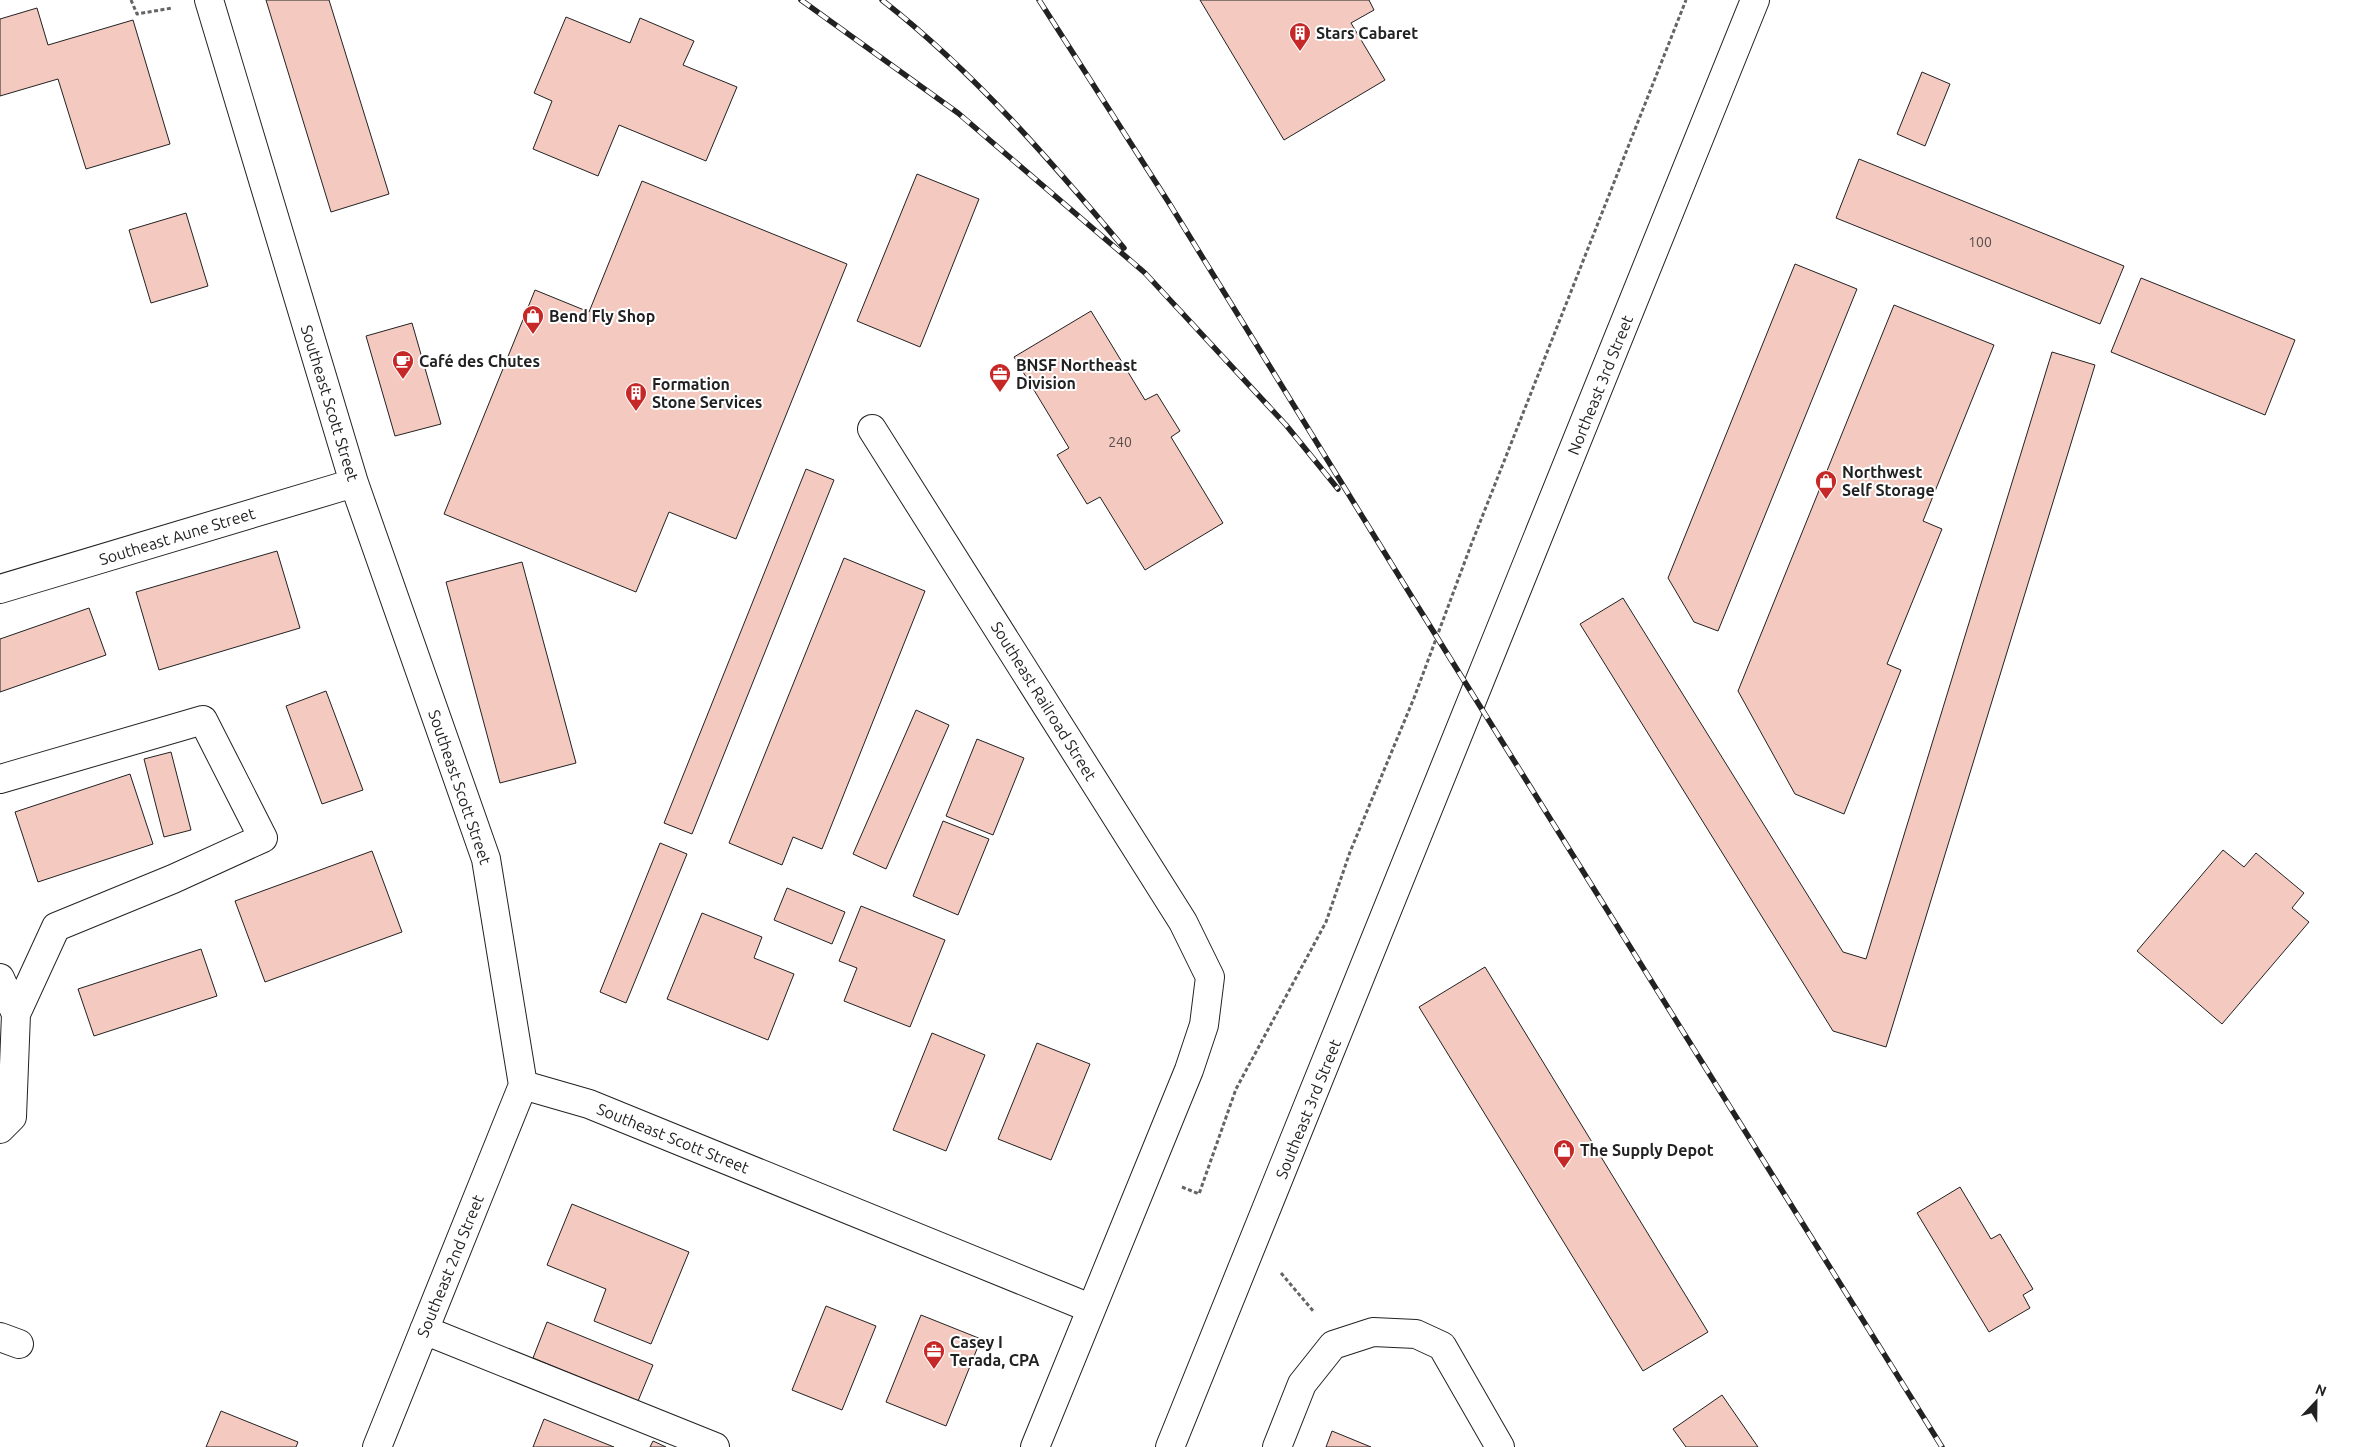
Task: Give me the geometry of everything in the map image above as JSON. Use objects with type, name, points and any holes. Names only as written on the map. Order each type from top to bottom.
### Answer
[{"type":"street","name":"Southeast Scott Street","points":[[210,0],[354,483],[486,859],[523,1085],[589,1104],[1090,1308]]},
{"type":"street","name":"Northeast 3rd Street","points":[[1445,770],[1755,0]]},
{"type":"street","name":"Southeast Railroad Street","points":[[872,429],[1183,922],[1210,977],[1204,1025],[1189,1070],[1147,1173]]},
{"type":"street","name":"Southeast Aune Street","points":[[0,589],[354,483]]},
{"type":"street","points":[[0,779],[203,720],[263,838],[173,879],[56,927],[16,1014],[12,1117],[0,1128]]},
{"type":"street","name":"Southeast 3rd Street","points":[[1170,1447],[1445,770]]},
{"type":"street","points":[[0,978],[16,1014]]},
{"type":"street","name":"Southeast 2nd Street","points":[[377,1447],[523,1085]]},
{"type":"street","points":[[1035,1447],[1090,1308],[1147,1173]]},
{"type":"street","points":[[424,1330],[715,1447]]},
{"type":"street","points":[[1277,1447],[1302,1384],[1333,1345],[1373,1332],[1416,1334],[1442,1346],[1500,1447]]},
{"type":"path","points":[[131,0],[137,14],[210,0]]},
{"type":"path","points":[[1147,1173],[1199,1194],[1236,1089],[1326,922],[1350,852],[1414,698],[1471,545],[1686,0]]},
{"type":"path","points":[[1254,1242],[1310,1305],[1333,1345]]},
{"type":"building","points":[[266,0],[329,0],[389,194],[331,212]]},
{"type":"building","name":"Stars Cabaret","points":[[1200,0],[1369,0],[1374,10],[1351,23],[1385,80],[1284,140]]},
{"type":"building","points":[[37,8],[48,45],[133,20],[170,144],[86,169],[58,79],[0,96],[0,19]]},
{"type":"building","points":[[566,17],[630,43],[640,18],[694,41],[683,65],[737,87],[706,161],[619,125],[598,176],[533,149],[552,101],[534,93]]},
{"type":"building","points":[[1922,72],[1950,84],[1925,146],[1897,134]]},
{"type":"building","points":[[1859,159],[2124,266],[2100,324],[1836,218]]},
{"type":"building","points":[[917,174],[979,199],[920,347],[857,321]]},
{"type":"building","name":"Formation Stone Services","points":[[642,181],[847,264],[736,539],[669,512],[636,592],[444,514],[535,290],[589,312]]},
{"type":"building","points":[[186,213],[208,286],[151,303],[129,230]]},
{"type":"building","points":[[1795,264],[1857,289],[1718,631],[1694,622],[1668,578]]},
{"type":"building","points":[[2141,278],[2295,340],[2265,415],[2111,352]]},
{"type":"building","points":[[1894,305],[1994,345],[1923,521],[1942,529],[1887,664],[1901,670],[1844,814],[1795,794],[1738,691]]},
{"type":"building","points":[[1091,311],[1145,400],[1157,394],[1180,431],[1171,437],[1223,523],[1145,570],[1100,497],[1087,504],[1057,455],[1069,448],[1014,357]]},
{"type":"building","name":"Café des Chutes","points":[[412,323],[441,424],[395,436],[366,336]]},
{"type":"building","points":[[2052,352],[2095,365],[1886,1047],[1833,1031],[1580,624],[1623,598],[1843,952],[1866,959]]},
{"type":"building","points":[[806,469],[834,480],[692,834],[664,823]]},
{"type":"building","points":[[277,551],[300,628],[159,670],[136,592]]},
{"type":"building","points":[[844,558],[925,591],[822,849],[793,837],[782,865],[729,843]]},
{"type":"building","points":[[522,562],[576,763],[500,783],[446,582]]},
{"type":"building","points":[[89,608],[106,655],[0,692],[0,639]]},
{"type":"building","points":[[326,691],[363,790],[322,804],[286,706]]},
{"type":"building","points":[[916,710],[949,725],[886,869],[853,854]]},
{"type":"building","points":[[977,739],[1024,758],[993,835],[946,816]]},
{"type":"building","points":[[171,752],[191,830],[164,837],[144,759]]},
{"type":"building","points":[[130,774],[153,844],[38,882],[15,812]]},
{"type":"building","points":[[943,821],[989,839],[958,915],[913,896]]},
{"type":"building","points":[[660,843],[687,854],[626,1003],[600,992]]},
{"type":"building","points":[[2223,850],[2244,867],[2256,853],[2304,893],[2292,908],[2309,922],[2222,1024],[2137,951]]},
{"type":"building","points":[[372,851],[402,932],[265,982],[235,901]]},
{"type":"building","points":[[787,888],[845,912],[832,944],[774,920]]},
{"type":"building","points":[[861,906],[945,940],[910,1027],[844,1001],[857,968],[839,961]]},
{"type":"building","points":[[702,913],[762,937],[754,958],[794,974],[768,1040],[667,999]]},
{"type":"building","points":[[201,949],[217,996],[94,1036],[78,989]]},
{"type":"building","name":"The Supply Depot","points":[[1485,967],[1708,1332],[1643,1371],[1419,1007]]},
{"type":"building","points":[[932,1033],[985,1055],[946,1151],[893,1130]]},
{"type":"building","points":[[1037,1043],[1090,1064],[1051,1160],[998,1139]]},
{"type":"building","points":[[1960,1187],[1991,1239],[2000,1234],[2033,1289],[2023,1295],[2030,1308],[1989,1332],[1917,1213]]},
{"type":"building","points":[[572,1204],[689,1252],[651,1344],[594,1321],[606,1289],[547,1265]]},
{"type":"building","points":[[826,1306],[876,1326],[842,1410],[792,1390]]},
{"type":"building","name":"Casey I Terada, CPA","points":[[921,1315],[981,1339],[946,1426],[886,1402]]},
{"type":"building","points":[[547,1322],[653,1365],[638,1401],[533,1358]]},
{"type":"building","points":[[1722,1395],[1758,1447],[1686,1447],[1673,1429]]},
{"type":"building","points":[[221,1411],[298,1442],[296,1447],[206,1447]]},
{"type":"building","points":[[544,1419],[614,1447],[533,1447]]},
{"type":"building","points":[[1332,1431],[1371,1447],[1326,1447]]},
{"type":"building","points":[[653,1441],[666,1447],[650,1447]]},
{"type":"railway","points":[[801,0],[958,113],[1145,273],[1286,425],[1338,489]]},
{"type":"railway","points":[[882,0],[948,57],[1010,118],[1124,248]]},
{"type":"railway","points":[[1039,0],[1169,203],[1415,602],[1942,1447]]},
{"type":"place","name":"Stars Cabaret","points":[[1300,52]]},
{"type":"place","name":"Bend Fly Shop","points":[[533,335]]},
{"type":"place","name":"Café des Chutes","points":[[403,380]]},
{"type":"place","name":"BNSF Northeast Division","points":[[1000,393]]},
{"type":"place","name":"Formation Stone Services","points":[[636,412]]},
{"type":"place","name":"Northwest Self Storage","points":[[1826,500]]},
{"type":"place","name":"The Supply Depot","points":[[1564,1169]]},
{"type":"place","name":"Casey I Terada, CPA","points":[[934,1370]]}]
